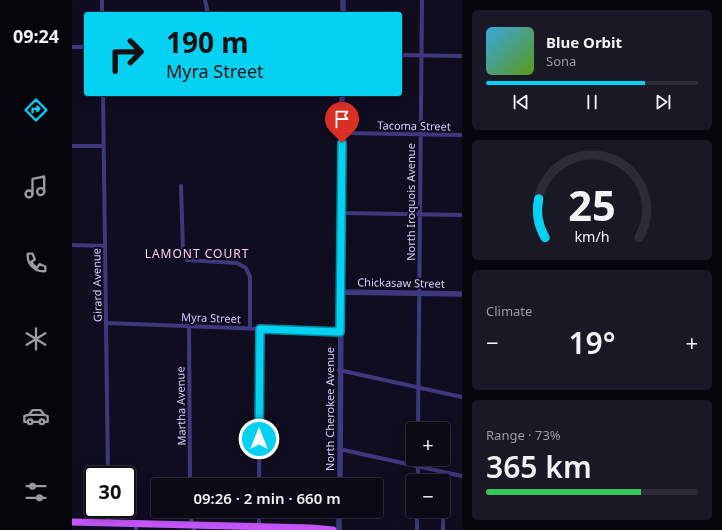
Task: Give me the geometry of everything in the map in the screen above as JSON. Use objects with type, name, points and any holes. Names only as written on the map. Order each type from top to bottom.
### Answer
[{"type":"main road","points":[[72,522],[109,523],[136,527],[334,530]]},
{"type":"street","points":[[102,0],[102,12]]},
{"type":"street","points":[[205,0],[208,12]]},
{"type":"street","points":[[343,0],[343,12]]},
{"type":"street","name":"North Iroquois Avenue","points":[[418,422],[422,0]]},
{"type":"street","points":[[72,47],[84,47]]},
{"type":"street","points":[[402,55],[462,56]]},
{"type":"street","name":"Girard Avenue","points":[[103,96],[108,466]]},
{"type":"street","name":"North Cherokee Avenue","points":[[340,478],[339,370],[342,96]]},
{"type":"street","name":"Tacoma Street","points":[[342,134],[462,135]]},
{"type":"street","points":[[72,146],[104,146]]},
{"type":"street","points":[[181,186],[183,252],[187,260],[237,263],[246,268],[250,278],[250,328]]},
{"type":"street","points":[[341,213],[462,214]]},
{"type":"street","points":[[72,245],[105,246]]},
{"type":"street","name":"Chickasaw Street","points":[[340,292],[462,294]]},
{"type":"street","name":"Myra Street","points":[[107,323],[340,332]]},
{"type":"street","name":"Martha Avenue","points":[[189,326],[190,478]]},
{"type":"street","points":[[259,478],[260,329]]},
{"type":"street","points":[[339,370],[462,397]]},
{"type":"street","points":[[340,450],[462,476]]},
{"type":"street","points":[[418,467],[418,474]]},
{"type":"street","points":[[443,530],[444,472]]},
{"type":"street","points":[[109,518],[109,523]]},
{"type":"street","points":[[192,518],[193,528]]},
{"type":"street","points":[[339,530],[340,518]]},
{"type":"street","points":[[417,518],[417,530]]},
{"type":"district","name":"LAMONT COURT","points":[[197,254]]},
{"type":"route","points":[[259,439],[260,329],[340,332],[342,143]]}]
